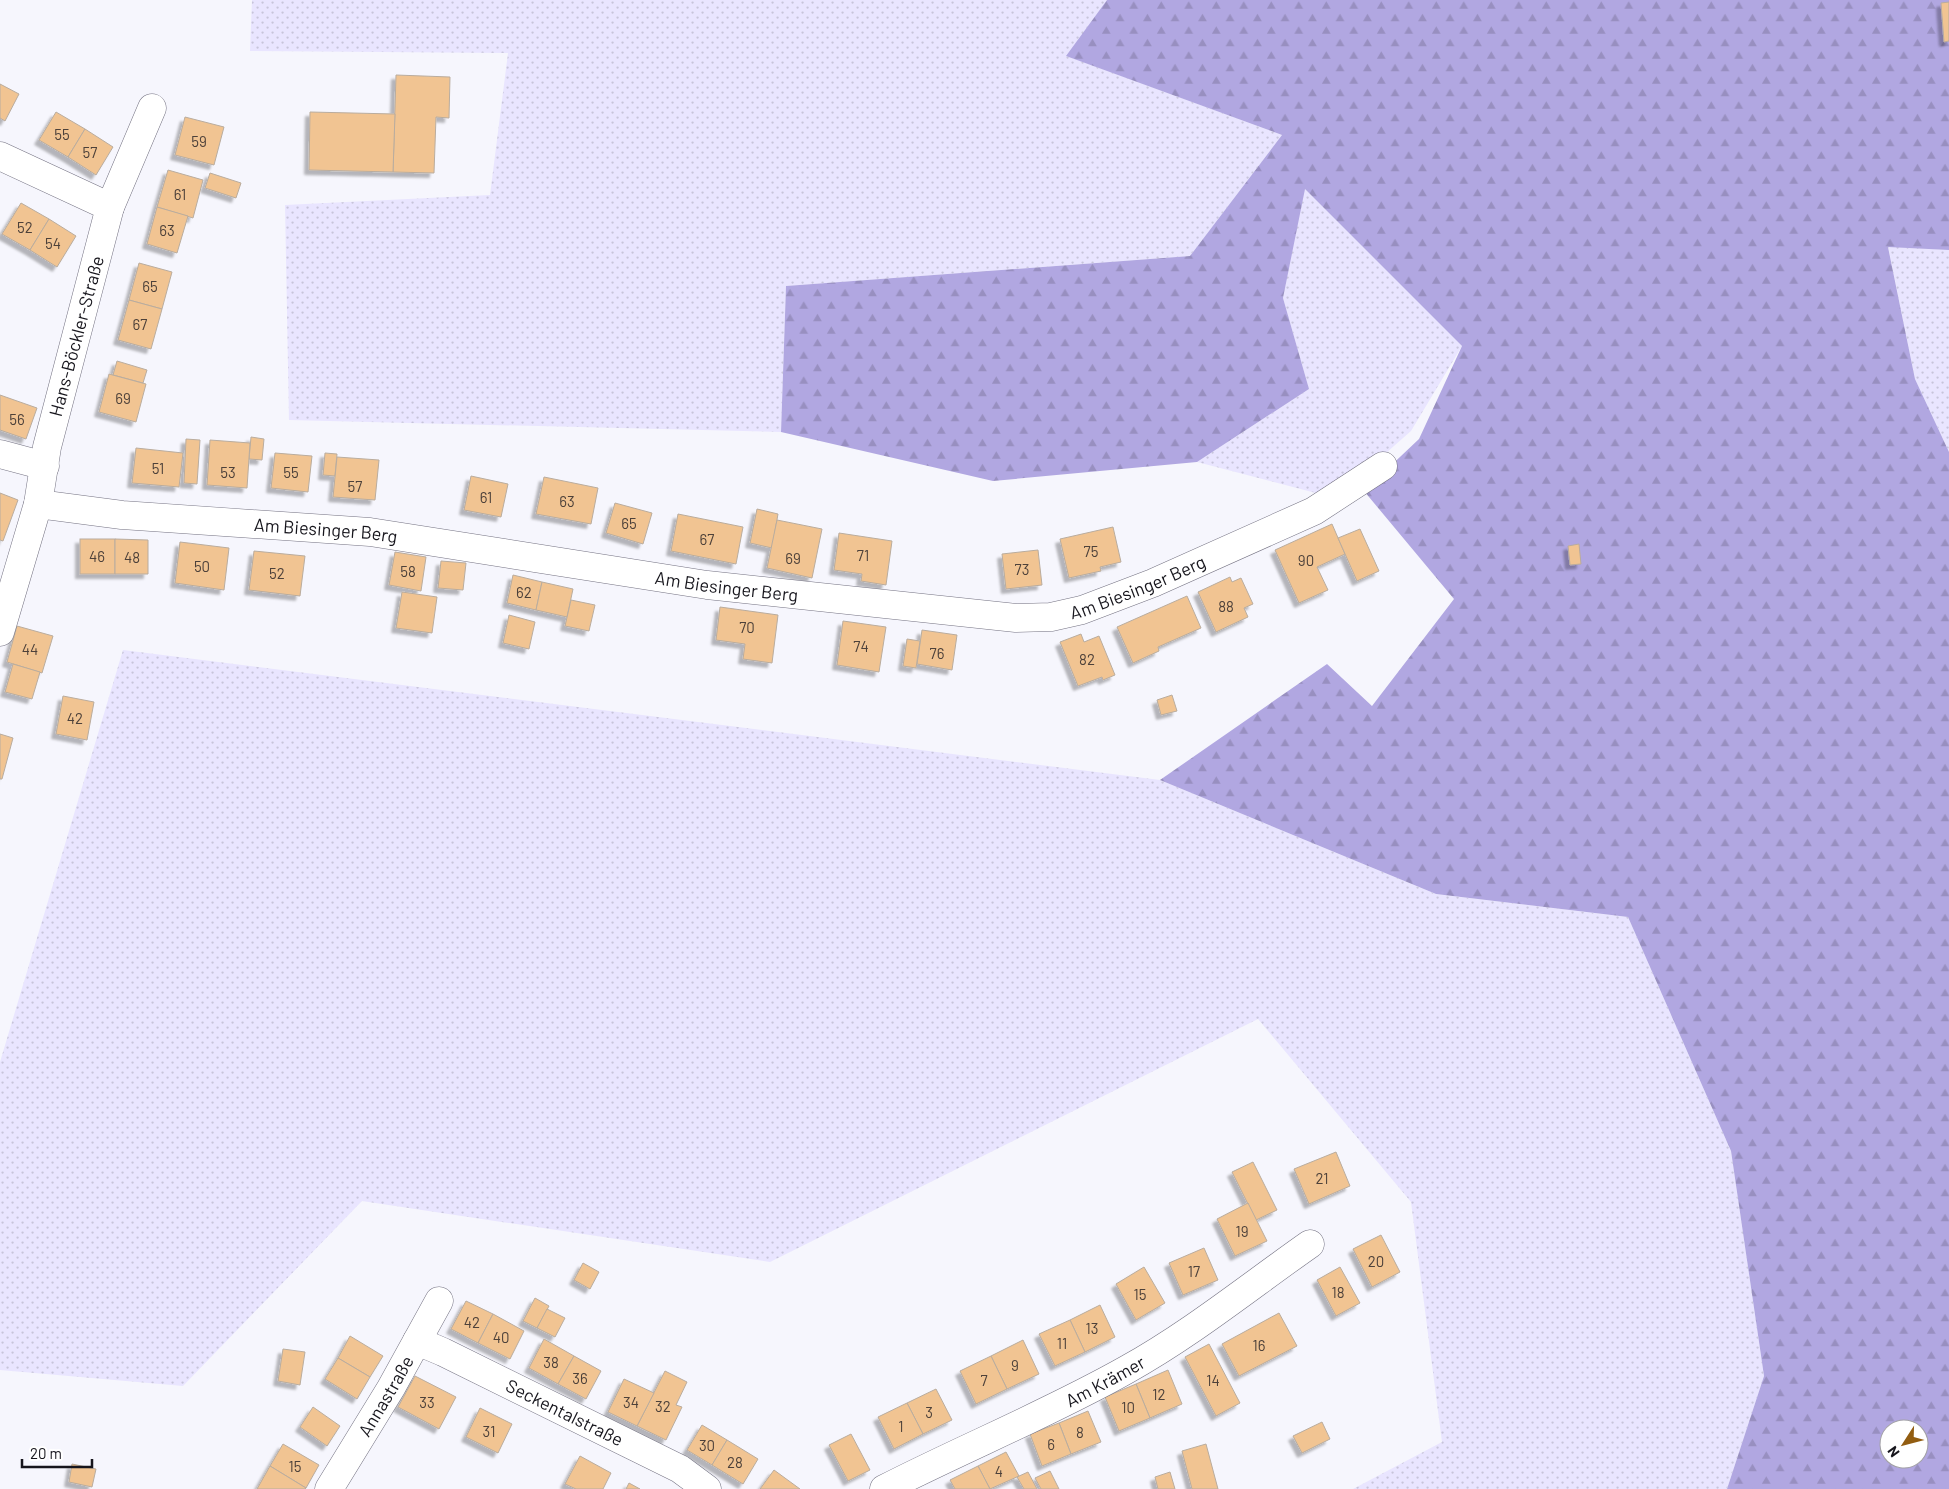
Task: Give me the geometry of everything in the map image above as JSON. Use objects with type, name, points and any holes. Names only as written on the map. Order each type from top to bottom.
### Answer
[{"type":"street","name":"Hans-Böckler-Straße","points":[[45,466],[47,447],[110,207],[152,108]]},
{"type":"street","points":[[0,156],[110,207]]},
{"type":"street","points":[[0,454],[45,466],[38,504],[0,632]]},
{"type":"street","name":"Am Biesinger Berg","points":[[38,504],[122,515],[370,532],[707,585],[1016,618],[1051,617],[1082,610],[1153,583],[1314,511],[1383,466]]},
{"type":"street","name":"Am Krämer","points":[[884,1489],[1090,1390],[1127,1370],[1158,1351],[1310,1244]]},
{"type":"street","name":"Annastraße","points":[[329,1489],[440,1301]]},
{"type":"street","name":"Seckentalstraße","points":[[418,1341],[680,1469],[707,1489]]},
{"type":"shaded area","points":[[252,0],[1107,0],[1067,56],[1282,135],[1190,256],[786,286],[781,432],[289,420],[285,205],[490,195],[508,53],[250,51]]},
{"type":"shaded area","points":[[1304,188],[1462,346],[1411,431],[1335,498],[1197,462],[1309,389],[1283,298]]},
{"type":"shaded area","points":[[1888,246],[1949,250],[1949,452],[1915,379]]},
{"type":"shaded area","points":[[123,650],[1160,780],[1436,894],[1628,917],[1731,1151],[1764,1376],[1727,1489],[1353,1489],[1442,1442],[1411,1202],[1258,1019],[770,1262],[362,1201],[183,1386],[0,1370],[0,1062]]},
{"type":"green space","points":[[1107,0],[1949,0],[1949,250],[1888,247],[1915,379],[1949,452],[1949,1489],[1727,1489],[1764,1376],[1731,1151],[1628,917],[1436,894],[1160,780],[1327,664],[1372,706],[1454,599],[1364,491],[1419,439],[1462,346],[1305,189],[1283,298],[1309,389],[1197,462],[993,481],[781,432],[786,286],[1190,256],[1282,135],[1066,56]]},
{"type":"building","points":[[1949,2],[1949,41],[1944,42],[1941,3]]},
{"type":"building","points":[[396,75],[450,77],[449,118],[436,117],[434,173],[393,172]]},
{"type":"building","points":[[0,84],[19,94],[5,121],[0,118]]},
{"type":"building","points":[[56,112],[85,129],[68,157],[39,140]]},
{"type":"building","points":[[310,112],[395,114],[393,172],[309,170]]},
{"type":"building","points":[[185,117],[224,127],[214,165],[175,155]]},
{"type":"building","points":[[85,129],[113,147],[96,175],[68,157]]},
{"type":"building","points":[[168,170],[203,180],[193,218],[157,207]]},
{"type":"building","points":[[210,173],[241,183],[236,198],[205,188]]},
{"type":"building","points":[[21,203],[49,219],[30,250],[2,234]]},
{"type":"building","points":[[157,207],[188,216],[177,253],[147,244]]},
{"type":"building","points":[[49,219],[76,236],[57,267],[30,250]]},
{"type":"building","points":[[139,263],[172,272],[162,309],[129,300]]},
{"type":"building","points":[[129,300],[162,309],[151,349],[118,340]]},
{"type":"building","points":[[117,361],[147,370],[143,383],[113,375]]},
{"type":"building","points":[[109,374],[146,384],[136,422],[99,412]]},
{"type":"building","points":[[0,395],[37,408],[26,439],[0,430]]},
{"type":"building","points":[[251,437],[264,439],[262,460],[249,459]]},
{"type":"building","points":[[186,439],[200,440],[197,484],[184,483]]},
{"type":"building","points":[[210,440],[250,443],[247,488],[207,485]]},
{"type":"building","points":[[136,448],[183,453],[179,487],[132,483]]},
{"type":"building","points":[[275,453],[312,456],[308,492],[271,488]]},
{"type":"building","points":[[325,453],[337,454],[335,476],[323,475]]},
{"type":"building","points":[[337,457],[379,460],[375,500],[333,497]]},
{"type":"building","points":[[471,476],[508,484],[501,517],[464,510]]},
{"type":"building","points":[[544,477],[598,488],[591,524],[536,514]]},
{"type":"building","points":[[0,493],[18,500],[3,541],[0,540]]},
{"type":"building","points":[[615,503],[652,513],[643,544],[606,533]]},
{"type":"building","points":[[757,509],[778,514],[772,548],[750,543]]},
{"type":"building","points":[[678,514],[743,527],[736,564],[671,551]]},
{"type":"building","points":[[777,520],[822,529],[812,578],[767,568]]},
{"type":"building","points":[[1332,524],[1345,554],[1317,567],[1328,590],[1299,603],[1275,550]]},
{"type":"building","points":[[1113,527],[1121,562],[1100,567],[1101,571],[1069,578],[1060,539]]},
{"type":"building","points":[[1360,529],[1379,571],[1357,581],[1338,538]]},
{"type":"building","points":[[839,533],[892,541],[886,585],[861,581],[862,574],[834,570]]},
{"type":"building","points":[[80,539],[115,539],[115,574],[80,574]]},
{"type":"building","points":[[115,539],[148,540],[148,574],[115,574]]},
{"type":"building","points":[[180,542],[229,548],[224,590],[175,583]]},
{"type":"building","points":[[1579,544],[1581,564],[1570,565],[1568,546]]},
{"type":"building","points":[[1038,550],[1042,585],[1006,589],[1002,554]]},
{"type":"building","points":[[254,551],[305,556],[300,596],[249,590]]},
{"type":"building","points":[[395,552],[426,557],[421,591],[389,585]]},
{"type":"building","points":[[441,561],[466,563],[463,590],[438,588]]},
{"type":"building","points":[[513,575],[542,582],[536,610],[507,603]]},
{"type":"building","points":[[1230,577],[1232,582],[1241,578],[1253,604],[1244,608],[1248,617],[1216,632],[1198,592]]},
{"type":"building","points":[[542,582],[573,589],[567,617],[536,610]]},
{"type":"building","points":[[402,592],[437,597],[432,633],[396,628]]},
{"type":"building","points":[[1187,596],[1201,628],[1158,647],[1159,651],[1133,663],[1117,627]]},
{"type":"building","points":[[571,600],[595,605],[589,631],[565,626]]},
{"type":"building","points":[[720,607],[778,615],[772,663],[743,659],[745,644],[716,640]]},
{"type":"building","points":[[509,615],[535,622],[529,649],[503,643]]},
{"type":"building","points":[[843,621],[886,627],[879,672],[837,665]]},
{"type":"building","points":[[17,626],[53,636],[42,673],[7,662]]},
{"type":"building","points":[[922,630],[957,635],[952,670],[917,664]]},
{"type":"building","points":[[1081,634],[1084,642],[1099,636],[1115,675],[1103,680],[1102,677],[1078,686],[1060,642]]},
{"type":"building","points":[[907,639],[920,641],[916,668],[903,666]]},
{"type":"building","points":[[13,664],[40,672],[32,699],[5,692]]},
{"type":"building","points":[[1172,695],[1177,711],[1161,715],[1157,700]]},
{"type":"building","points":[[63,696],[94,702],[87,740],[56,734]]},
{"type":"building","points":[[0,734],[13,738],[2,779],[0,779]]},
{"type":"building","points":[[1336,1152],[1350,1186],[1309,1204],[1294,1169]]},
{"type":"building","points":[[1253,1162],[1277,1210],[1256,1220],[1232,1172]]},
{"type":"building","points":[[1248,1203],[1267,1241],[1235,1256],[1217,1219]]},
{"type":"building","points":[[1381,1235],[1400,1272],[1372,1287],[1353,1249]]},
{"type":"building","points":[[1204,1248],[1218,1280],[1183,1295],[1169,1263]]},
{"type":"building","points":[[583,1263],[599,1272],[590,1289],[574,1280]]},
{"type":"building","points":[[1144,1267],[1165,1303],[1136,1320],[1116,1284]]},
{"type":"building","points":[[1340,1267],[1360,1303],[1336,1316],[1317,1280]]},
{"type":"building","points":[[535,1298],[549,1306],[537,1328],[523,1321]]},
{"type":"building","points":[[466,1301],[493,1314],[478,1343],[451,1329]]},
{"type":"building","points":[[1100,1305],[1115,1337],[1085,1352],[1070,1320]]},
{"type":"building","points":[[547,1309],[565,1318],[555,1337],[537,1328]]},
{"type":"building","points":[[1279,1313],[1297,1346],[1239,1376],[1222,1344]]},
{"type":"building","points":[[493,1314],[524,1331],[510,1359],[478,1343]]},
{"type":"building","points":[[1070,1320],[1085,1352],[1055,1366],[1039,1334]]},
{"type":"building","points":[[350,1336],[383,1356],[370,1377],[338,1358]]},
{"type":"building","points":[[544,1339],[574,1356],[558,1384],[529,1368]]},
{"type":"building","points":[[1023,1340],[1039,1374],[1007,1389],[991,1356]]},
{"type":"building","points":[[1209,1344],[1240,1403],[1216,1416],[1185,1357]]},
{"type":"building","points":[[283,1349],[305,1352],[300,1385],[278,1381]]},
{"type":"building","points":[[574,1356],[601,1371],[586,1399],[558,1384]]},
{"type":"building","points":[[991,1356],[1007,1389],[976,1404],[960,1371]]},
{"type":"building","points":[[338,1358],[370,1377],[357,1399],[325,1379]]},
{"type":"building","points":[[1168,1370],[1182,1404],[1150,1418],[1136,1384]]},
{"type":"building","points":[[665,1371],[687,1382],[676,1405],[682,1407],[666,1440],[637,1426]]},
{"type":"building","points":[[415,1376],[456,1397],[439,1429],[398,1407]]},
{"type":"building","points":[[624,1379],[654,1393],[637,1426],[608,1412]]},
{"type":"building","points":[[1136,1384],[1150,1418],[1119,1431],[1105,1397]]},
{"type":"building","points":[[936,1389],[952,1420],[923,1434],[907,1403]]},
{"type":"building","points":[[907,1403],[923,1434],[894,1449],[878,1417]]},
{"type":"building","points":[[313,1407],[340,1426],[327,1446],[300,1427]]},
{"type":"building","points":[[480,1408],[512,1424],[498,1453],[466,1437]]},
{"type":"building","points":[[1088,1411],[1101,1442],[1071,1454],[1059,1423]]},
{"type":"building","points":[[1322,1422],[1330,1439],[1302,1453],[1293,1436]]},
{"type":"building","points":[[1059,1423],[1071,1454],[1042,1466],[1030,1434]]},
{"type":"building","points":[[702,1425],[727,1440],[712,1465],[687,1450]]},
{"type":"building","points":[[851,1434],[870,1470],[848,1481],[829,1445]]},
{"type":"building","points":[[727,1440],[758,1459],[743,1484],[712,1465]]},
{"type":"building","points":[[283,1444],[319,1465],[306,1488],[270,1466]]},
{"type":"building","points":[[1206,1444],[1218,1489],[1192,1489],[1182,1451]]},
{"type":"building","points":[[1006,1452],[1019,1476],[990,1489],[978,1466]]},
{"type":"building","points":[[580,1456],[611,1473],[603,1489],[576,1489],[565,1484]]},
{"type":"building","points":[[72,1464],[96,1469],[92,1487],[69,1482]]},
{"type":"building","points":[[270,1466],[306,1488],[257,1489]]},
{"type":"building","points":[[978,1466],[990,1489],[955,1489],[950,1480]]},
{"type":"building","points":[[774,1470],[800,1489],[760,1489]]},
{"type":"building","points":[[1050,1471],[1059,1489],[1041,1489],[1035,1478]]},
{"type":"building","points":[[1028,1472],[1037,1489],[1024,1489],[1017,1477]]},
{"type":"building","points":[[1170,1472],[1175,1489],[1158,1489],[1155,1477]]},
{"type":"building","points":[[629,1483],[640,1489],[626,1489]]}]
